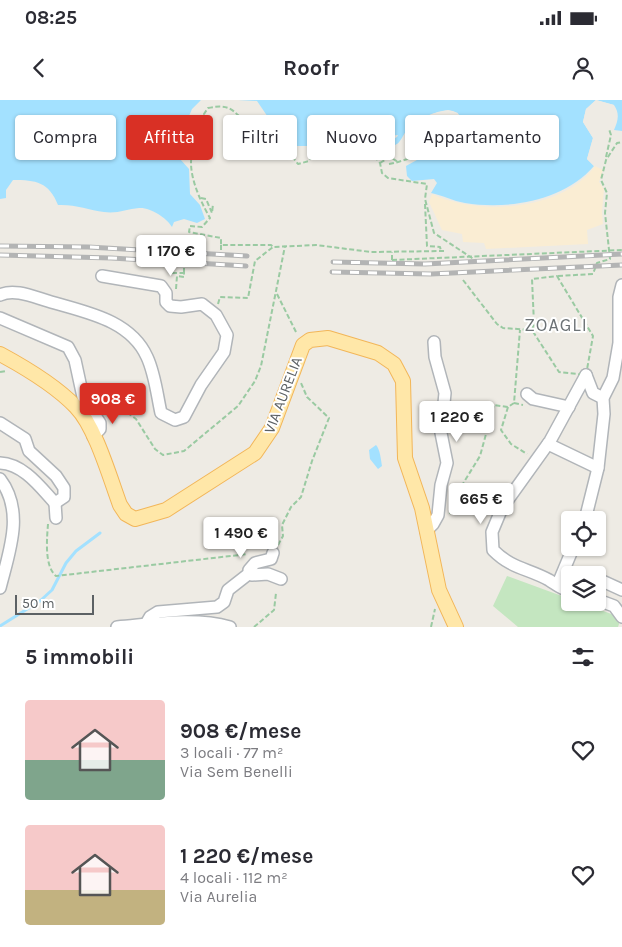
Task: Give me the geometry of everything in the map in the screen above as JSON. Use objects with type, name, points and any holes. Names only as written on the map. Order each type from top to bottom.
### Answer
[{"type":"main road","name":"VIA AURELIA","points":[[0,354],[26,368],[77,407],[93,436],[120,505],[126,514],[135,519],[160,513],[255,453],[272,428],[303,345],[310,340],[328,338],[378,352],[394,364],[403,381],[405,458],[422,508],[439,590],[456,627]]},
{"type":"street","points":[[0,295],[6,292],[20,294],[98,316],[128,331],[148,358],[161,413],[175,420],[184,417],[224,352],[227,335],[216,315],[202,304],[170,306],[166,302],[166,293],[161,286],[102,276]]},
{"type":"street","points":[[587,511],[598,468],[604,414],[603,398],[613,378],[619,343],[619,297],[622,285]]},
{"type":"street","points":[[0,318],[68,347],[75,360],[83,397],[100,423],[100,430],[93,436]]},
{"type":"street","points":[[426,531],[438,515],[441,485],[447,463],[441,433],[445,393],[435,357],[434,342]]},
{"type":"street","points":[[586,375],[593,393],[603,398]]},
{"type":"street","points":[[570,556],[560,579],[506,563],[493,550],[492,532],[502,508],[548,444],[586,375]]},
{"type":"street","points":[[527,394],[533,399],[569,407]]},
{"type":"street","points":[[0,423],[25,439],[32,455],[56,476],[64,497],[55,503]]},
{"type":"street","points":[[548,444],[598,468]]},
{"type":"street","points":[[0,464],[12,466],[26,473],[55,503],[56,518]]},
{"type":"street","points":[[0,479],[13,507],[14,532],[0,588]]},
{"type":"street","points":[[251,572],[249,570],[255,563],[271,559],[273,553]]},
{"type":"street","points":[[251,572],[252,575],[268,574],[281,579]]},
{"type":"street","points":[[146,624],[150,616],[158,612],[217,607],[224,602],[228,590],[251,572]]},
{"type":"street","points":[[606,583],[622,590]]},
{"type":"street","points":[[606,603],[614,606],[622,617]]},
{"type":"street","points":[[117,627],[146,624],[214,623],[230,627]]},
{"type":"path","points":[[221,250],[221,238],[189,232],[190,226],[202,227],[210,218],[194,186],[190,160],[195,143],[202,138],[204,114],[208,108],[219,107],[235,110],[250,124],[268,128],[273,138],[280,141],[298,164],[309,162],[310,160]]},
{"type":"path","points":[[532,330],[534,324],[532,279],[593,274],[597,264],[610,259],[605,213],[607,193],[601,180],[611,135],[610,129]]},
{"type":"path","points":[[606,160],[617,142],[622,142]]},
{"type":"path","points":[[380,163],[390,157],[398,162]]},
{"type":"path","points":[[222,245],[271,245],[272,247],[316,245],[371,252],[442,251],[440,247],[427,246],[425,199],[427,184],[410,183],[388,178],[382,173],[380,163],[377,160]]},
{"type":"path","points":[[389,164],[407,160]]},
{"type":"path","points":[[201,198],[206,199],[212,213],[213,204]]},
{"type":"path","points":[[425,199],[434,233],[475,260]]},
{"type":"path","points":[[174,241],[187,242],[187,248]]},
{"type":"path","points":[[286,246],[276,294],[303,345]]},
{"type":"path","points":[[216,315],[220,297],[248,298],[255,261],[272,247]]},
{"type":"path","points":[[392,252],[392,260],[622,250]]},
{"type":"path","points":[[176,307],[177,276],[184,277],[184,267]]},
{"type":"path","points":[[172,273],[184,273]]},
{"type":"path","points":[[532,330],[559,372],[586,375],[593,336],[557,276]]},
{"type":"path","points":[[463,280],[497,324],[503,328],[532,330]]},
{"type":"path","points":[[520,330],[514,403],[508,407],[501,430],[511,444],[537,460]]},
{"type":"path","points":[[273,553],[283,536],[282,525],[291,507],[301,497],[312,461],[329,418],[307,397],[301,382],[298,384]]},
{"type":"path","points":[[449,515],[456,495],[480,456],[494,404],[508,407]]},
{"type":"path","points":[[56,518],[48,524],[47,538],[52,572],[56,576],[249,554]]},
{"type":"path","points":[[254,627],[274,610],[276,593]]},
{"type":"green space","points":[[507,576],[561,596],[561,611],[603,611],[617,616],[620,621],[618,627],[518,627],[493,606]]},
{"type":"sand","points":[[595,166],[603,170],[599,182],[604,189],[603,224],[587,230],[588,244],[486,249],[484,243],[463,242],[462,234],[442,230],[429,202],[432,194],[451,201],[472,205],[495,207],[519,205],[541,200],[562,192],[581,181]]},
{"type":"water","points":[[0,100],[201,100],[192,109],[189,115],[126,115],[126,160],[181,160],[189,169],[190,194],[200,205],[205,219],[197,223],[184,219],[174,222],[172,227],[158,214],[143,208],[109,212],[70,205],[58,205],[46,187],[28,181],[13,180],[6,190],[6,198],[0,199]]},
{"type":"water","points":[[238,100],[596,100],[586,109],[583,122],[593,138],[587,159],[594,166],[582,178],[567,188],[534,200],[517,204],[499,205],[465,203],[431,193],[437,183],[434,179],[412,181],[407,176],[406,166],[416,160],[559,160],[559,115],[459,115],[456,112],[443,111],[430,115],[405,115],[405,133],[395,146],[395,138],[398,135],[395,135],[395,115],[307,115],[307,146],[297,146],[297,115],[267,115],[257,101]]},
{"type":"water","points":[[596,100],[622,100],[622,131],[614,130],[618,118],[614,105]]},
{"type":"water","points":[[376,445],[382,466],[378,469],[370,459],[369,450]]},
{"type":"pier","points":[[596,100],[614,105],[614,110],[608,105],[597,103],[588,110],[586,122],[595,137],[589,158],[596,165],[594,166],[587,159],[593,138],[583,122],[586,109]]},
{"type":"pier","points":[[448,110],[458,113],[458,115],[448,113],[430,115]]},
{"type":"pier","points":[[405,134],[403,143],[395,149],[395,145],[401,142]]},
{"type":"waterway","points":[[0,626],[40,601],[52,590],[66,563],[76,551],[100,533]]},
{"type":"railway","points":[[0,246],[88,247],[247,256]]},
{"type":"railway","points":[[333,262],[425,264],[622,254]]},
{"type":"railway","points":[[0,255],[111,258],[246,266]]},
{"type":"railway","points":[[332,272],[431,274],[622,265]]},
{"type":"district","name":"ZOAGLI","points":[[556,325]]}]
